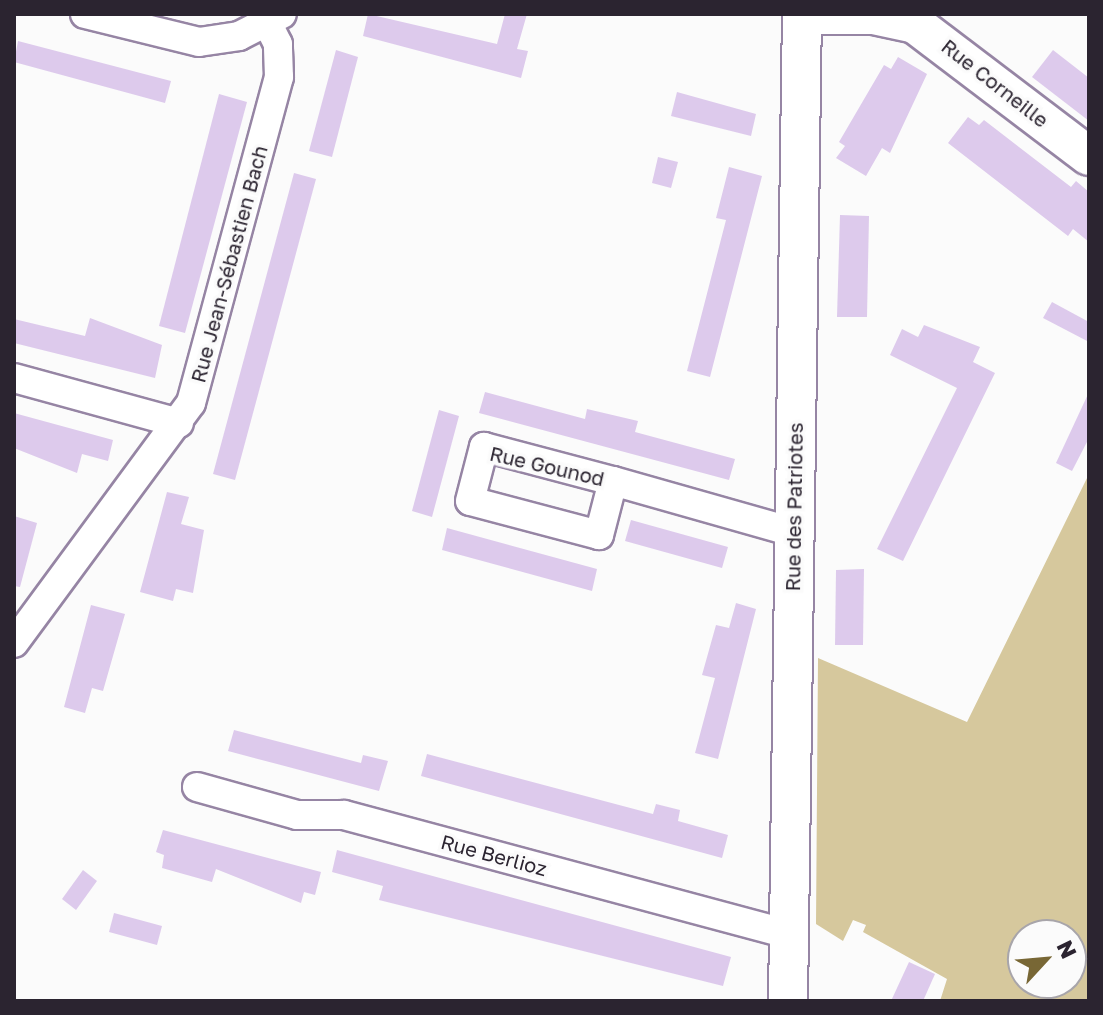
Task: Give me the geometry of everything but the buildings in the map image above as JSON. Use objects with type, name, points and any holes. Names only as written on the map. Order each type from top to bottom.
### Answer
[{"type":"street","points":[[85,14],[199,42],[221,42],[277,16]]},
{"type":"street","name":"Rue Corneille","points":[[802,15],[873,15],[915,24],[1089,156]]},
{"type":"street","name":"Rue des Patriotes","points":[[788,1001],[802,15]]},
{"type":"street","name":"Rue Jean-Sébastien Bach","points":[[14,643],[179,423],[200,378],[279,77],[277,16]]},
{"type":"street","points":[[14,378],[179,423]]},
{"type":"street","name":"Rue Gounod","points":[[613,481],[599,535],[470,501],[484,447],[613,481],[793,532]]},
{"type":"street","name":"Rue Berlioz","points":[[197,787],[297,815],[344,815],[789,934]]},
{"type":"shaded area","points":[[1089,474],[1089,1001],[940,1001],[947,979],[863,932],[866,925],[853,920],[843,941],[816,924],[818,658],[967,722]]}]
